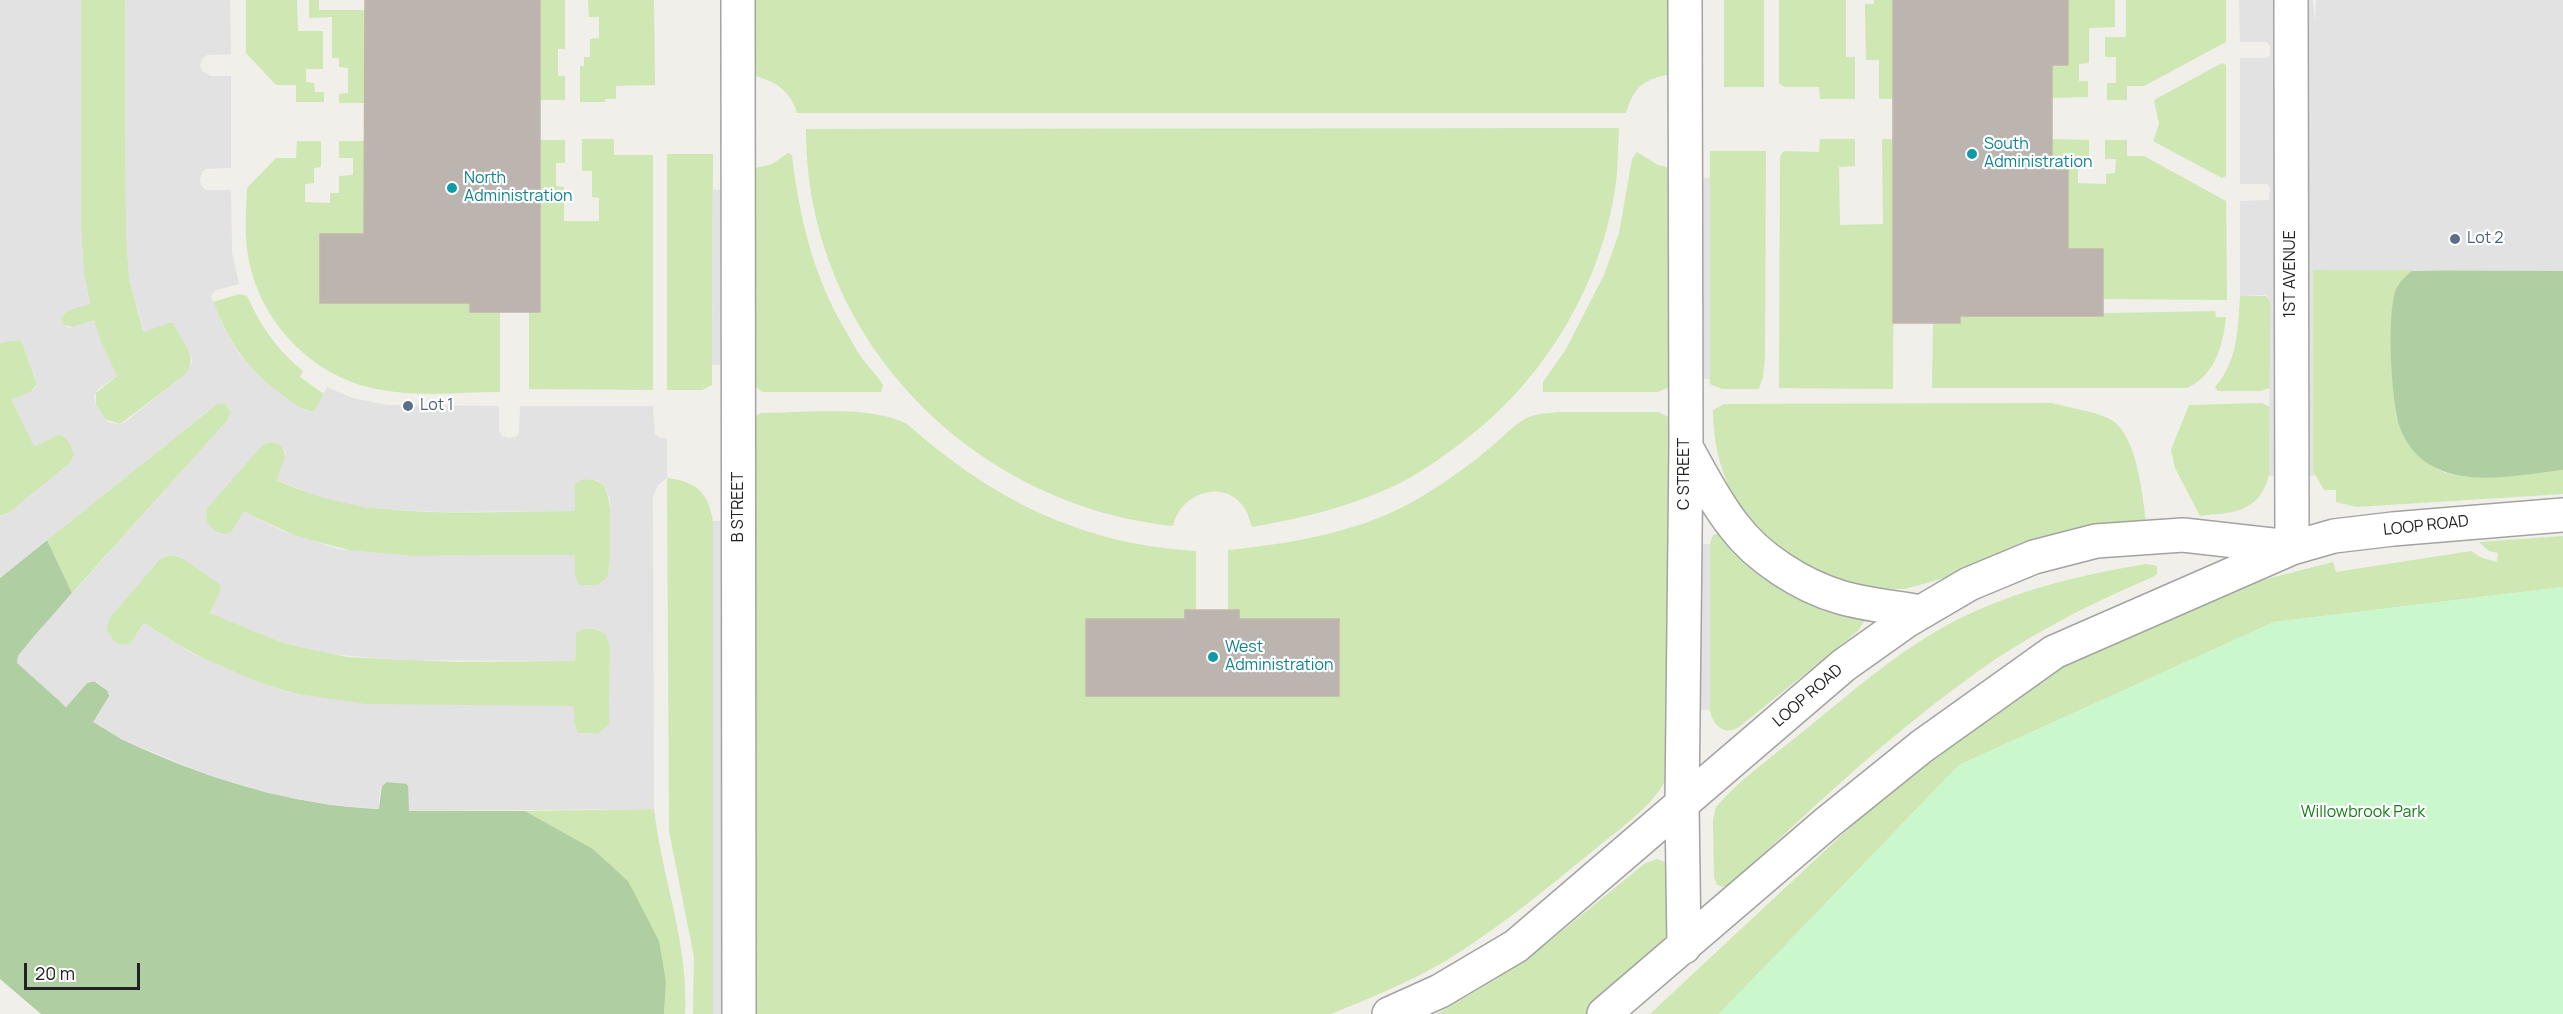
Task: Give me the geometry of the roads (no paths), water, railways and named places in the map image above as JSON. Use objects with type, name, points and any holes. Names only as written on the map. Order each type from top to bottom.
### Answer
[{"type":"street","name":"B STREET","points":[[738,0],[739,1014]]},
{"type":"street","name":"C STREET","points":[[1684,947],[1682,804],[1686,446],[1685,0]]},
{"type":"street","name":"1ST AVENUE","points":[[2291,0],[2292,548]]},
{"type":"street","points":[[1686,446],[1714,497],[1735,528],[1768,558],[1806,585],[1841,598],[1921,612]]},
{"type":"street","name":"LOOP ROAD","points":[[1604,1014],[1828,822],[1921,747],[2054,652],[2292,548],[2334,536],[2563,515]]},
{"type":"street","name":"LOOP ROAD","points":[[1389,1014],[1440,991],[1516,946],[1844,665],[1921,612],[1969,584],[2023,562],[2096,541],[2184,535],[2292,548]]},
{"type":"place","name":"South Administration","points":[[1972,154]]},
{"type":"place","name":"North Administration","points":[[452,188]]},
{"type":"place","name":"Lot 2","points":[[2455,239]]},
{"type":"place","name":"Lot 1","points":[[408,406]]},
{"type":"place","name":"West Administration","points":[[1213,657]]},
{"type":"park label","name":"Willowbrook Park","points":[[2363,813]]}]
